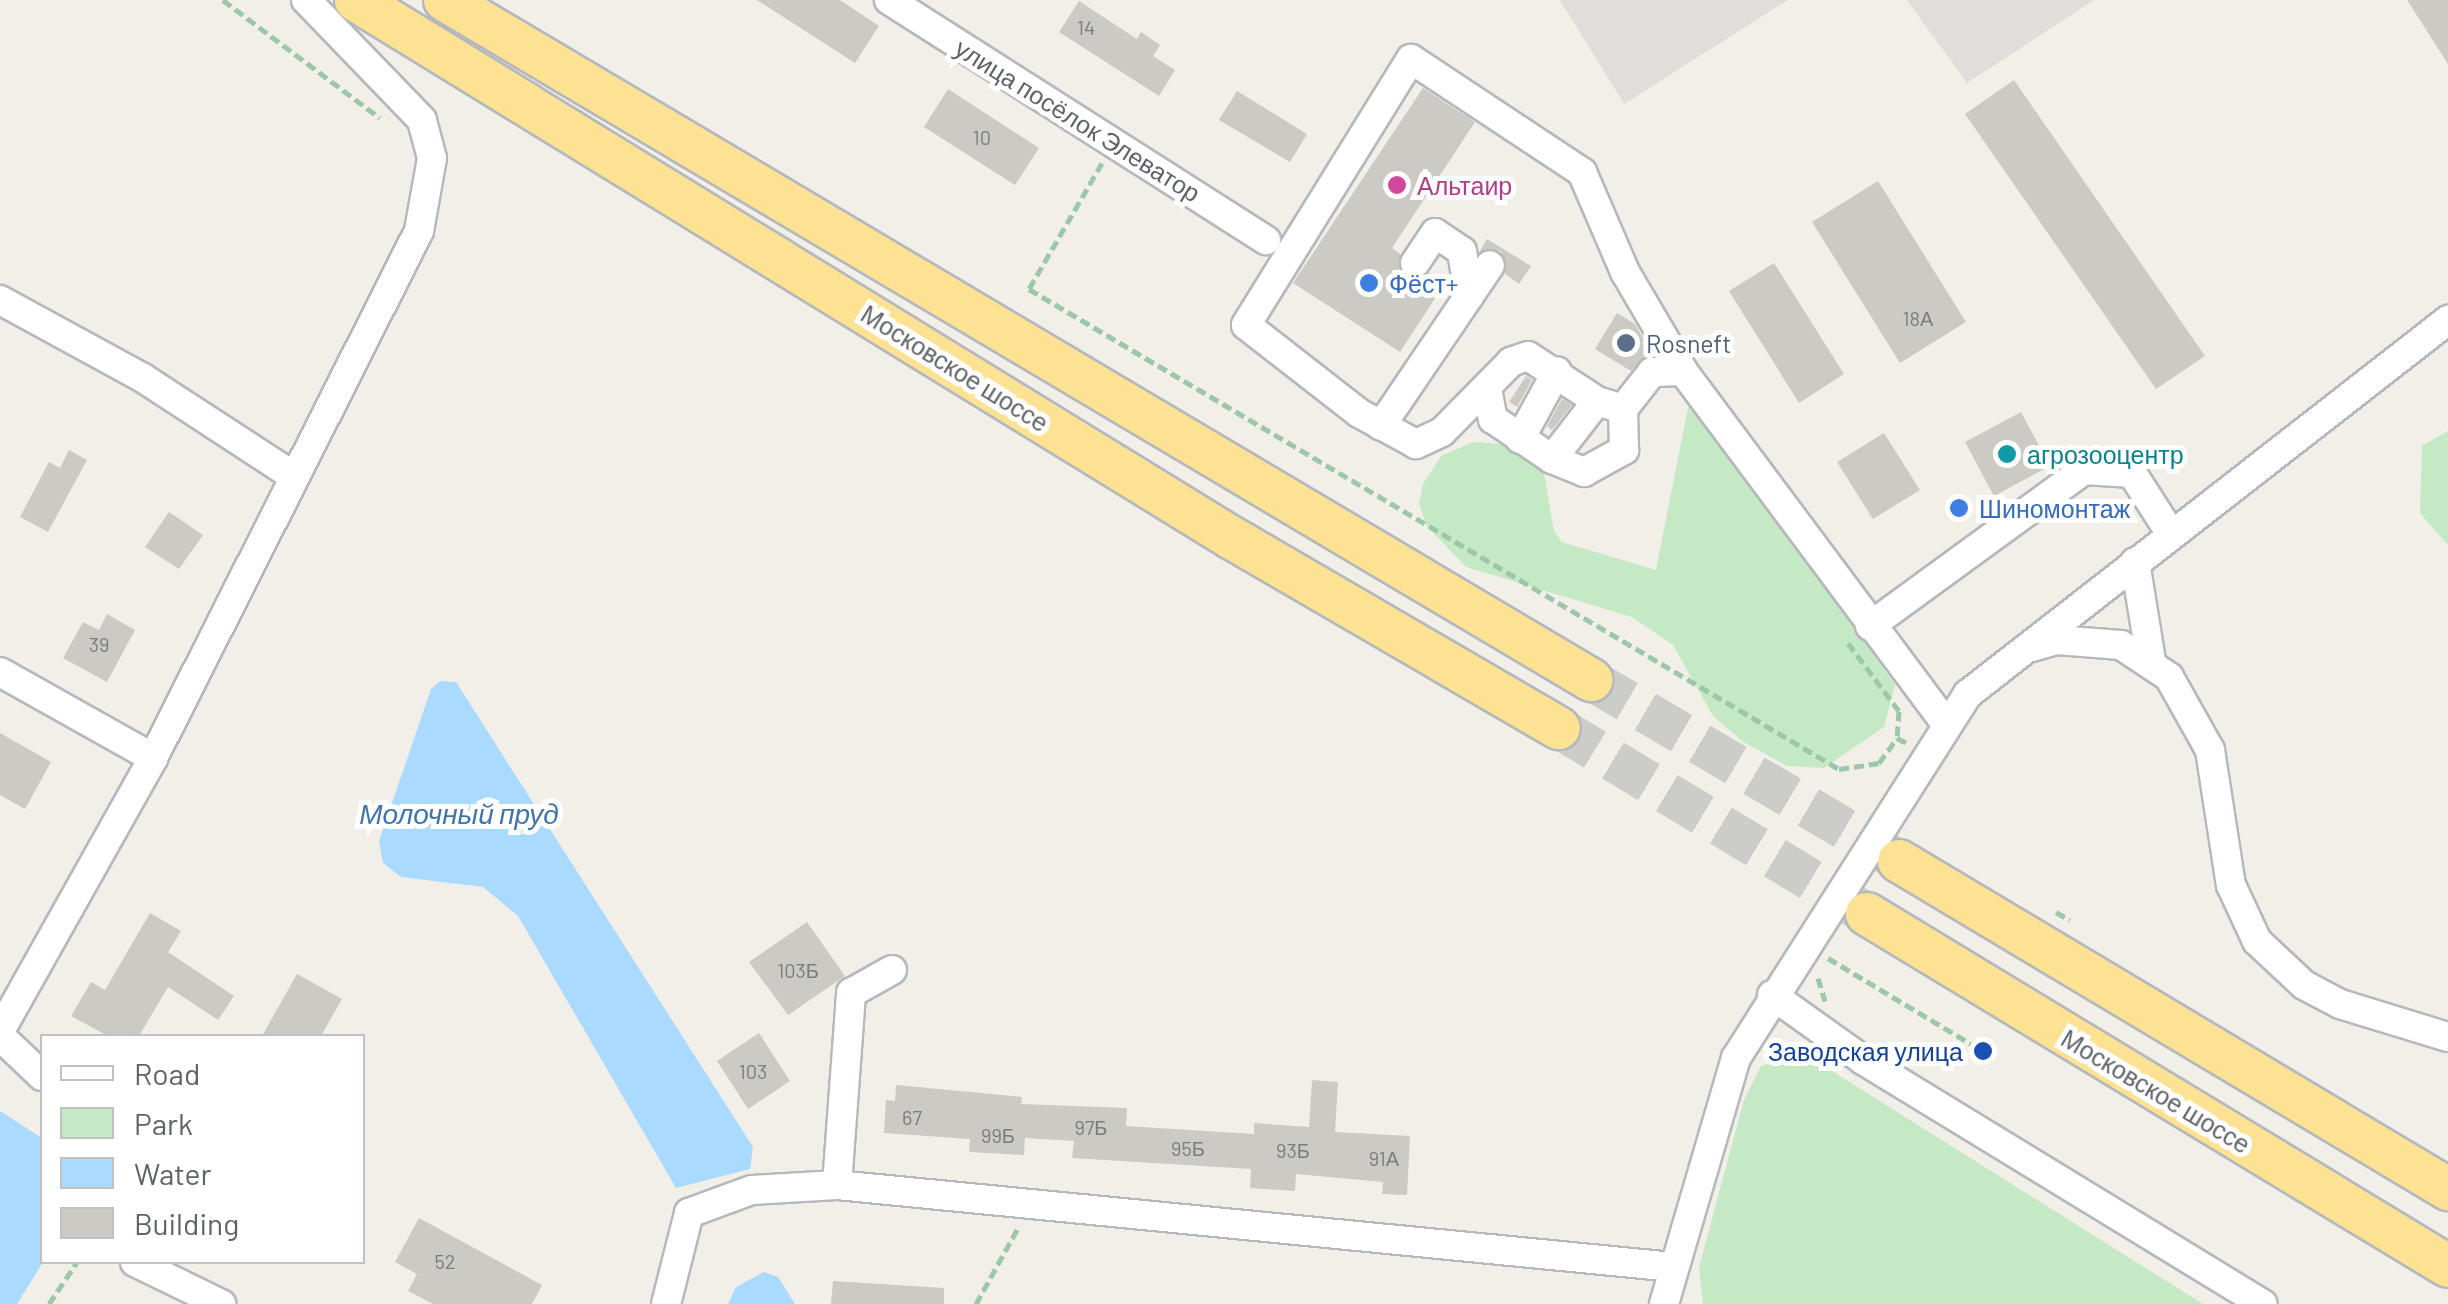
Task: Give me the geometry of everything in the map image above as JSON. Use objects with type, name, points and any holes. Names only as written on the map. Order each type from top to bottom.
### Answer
[{"type":"highway","name":"Московское шоссе","points":[[356,0],[1232,538],[1559,728]]},
{"type":"highway","points":[[445,0],[1591,680]]},
{"type":"highway","points":[[1899,861],[2448,1188]]},
{"type":"highway","name":"Московское шоссе","points":[[1866,914],[2448,1266]]},
{"type":"street","points":[[40,1074],[0,1034],[153,758],[420,231],[432,158],[422,120],[306,0]]},
{"type":"street","name":"улица посёлок Элеватор","points":[[888,0],[1266,240]]},
{"type":"street","points":[[1486,389],[1493,419],[1552,459],[1584,472],[1624,450],[1610,405],[1528,356],[1510,362],[1442,432],[1416,444],[1380,426],[1246,325],[1411,59],[1582,172],[1625,272],[1684,371],[1945,723]]},
{"type":"street","points":[[1415,263],[1436,233],[1462,251],[1469,296]]},
{"type":"street","points":[[1380,426],[1490,265]]},
{"type":"street","points":[[0,300],[143,378],[294,477]]},
{"type":"street","points":[[1664,1304],[1736,1058],[1945,723],[1968,694],[2448,320]]},
{"type":"street","points":[[1520,438],[1557,371]]},
{"type":"street","points":[[1552,459],[1652,372],[1684,371]]},
{"type":"street","points":[[1870,626],[2084,470],[2132,473],[2170,534]]},
{"type":"street","points":[[2134,562],[2151,660]]},
{"type":"street","points":[[2021,651],[2086,640],[2121,646],[2151,660],[2192,709],[2210,750],[2232,885],[2258,940],[2304,985],[2340,1004],[2448,1036]]},
{"type":"street","points":[[0,672],[153,758]]},
{"type":"street","points":[[837,1185],[851,993],[892,970]]},
{"type":"street","points":[[1772,995],[1879,1070],[2262,1304]]},
{"type":"street","points":[[677,1204],[752,1190],[837,1185],[1674,1267]]},
{"type":"street","points":[[666,1304],[689,1213],[752,1190]]},
{"type":"street","points":[[139,1264],[221,1304]]},
{"type":"path","points":[[223,0],[387,123]]},
{"type":"path","points":[[1114,143],[1029,288],[1840,769],[1878,762],[1897,738],[1926,753]]},
{"type":"path","points":[[1836,960],[1984,1051]]},
{"type":"path","points":[[976,1304],[992,1268],[1035,1204]]},
{"type":"path","points":[[49,1304],[76,1264]]},
{"type":"shaded area","points":[[1560,0],[1788,0],[1624,104]]},
{"type":"shaded area","points":[[1907,0],[2094,0],[1967,83]]},
{"type":"green space","points":[[1691,393],[1895,685],[1884,727],[1824,768],[1787,766],[1742,741],[1713,716],[1673,645],[1632,617],[1466,567],[1426,525],[1419,503],[1423,484],[1441,456],[1473,442],[1512,445],[1543,468],[1554,531],[1562,542],[1656,570]]},
{"type":"green space","points":[[2448,431],[2448,545],[2420,513],[2422,446]]},
{"type":"green space","points":[[1786,1058],[1816,1061],[2203,1304],[1703,1304],[1699,1267],[1744,1100],[1761,1066]]},
{"type":"water","name":"Молочный пруд","points":[[440,681],[456,682],[753,1147],[750,1169],[676,1188],[518,916],[483,887],[401,877],[383,863],[379,841],[431,689]]},
{"type":"water","points":[[0,1111],[40,1137],[42,1264],[17,1304],[0,1304]]},
{"type":"water","points":[[764,1272],[778,1277],[795,1304],[728,1304],[736,1287]]},
{"type":"building","points":[[757,0],[840,0],[879,26],[855,63]]},
{"type":"building","points":[[2407,0],[2448,0],[2448,64]]},
{"type":"building","points":[[1079,1],[1137,39],[1141,32],[1160,45],[1153,56],[1175,70],[1159,96],[1059,32]]},
{"type":"building","points":[[2014,80],[2205,356],[2156,389],[1965,114]]},
{"type":"building","points":[[1423,88],[1475,122],[1392,248],[1400,254],[1399,270],[1406,278],[1430,273],[1445,283],[1400,352],[1293,283]]},
{"type":"building","points":[[948,89],[1039,148],[1015,185],[924,127]]},
{"type":"building","points":[[1237,91],[1307,134],[1290,162],[1219,120]]},
{"type":"building","points":[[1878,181],[1966,322],[1900,363],[1812,222]]},
{"type":"building","points":[[1487,239],[1531,266],[1519,284],[1505,274],[1501,251],[1480,251]]},
{"type":"building","points":[[1774,263],[1844,374],[1799,403],[1729,291]]},
{"type":"building","name":"Rosneft","points":[[1617,313],[1635,324],[1650,350],[1631,371],[1595,349]]},
{"type":"building","points":[[1526,376],[1532,380],[1517,407],[1509,402]]},
{"type":"building","points":[[1562,399],[1572,405],[1552,430],[1547,426]]},
{"type":"building","name":"агрозооцентр","points":[[2021,412],[2050,466],[1994,496],[1965,442]]},
{"type":"building","points":[[1884,433],[1920,490],[1873,519],[1837,462]]},
{"type":"building","points":[[69,450],[87,460],[48,532],[20,517],[49,462],[60,468]]},
{"type":"building","points":[[169,512],[203,535],[179,569],[145,547]]},
{"type":"building","points":[[107,614],[135,630],[107,682],[63,658],[83,622],[99,630]]},
{"type":"building","points":[[0,733],[51,762],[25,809],[0,795]]},
{"type":"building","points":[[150,913],[181,931],[168,952],[234,996],[218,1020],[168,987],[140,1034],[104,1034],[71,1016],[91,982],[105,990]]},
{"type":"building","points":[[807,922],[845,976],[788,1015],[749,962]]},
{"type":"building","points":[[297,974],[342,999],[322,1034],[263,1034]]},
{"type":"building","points":[[759,1033],[790,1081],[748,1109],[717,1061]]},
{"type":"building","points":[[1312,1080],[1338,1082],[1335,1132],[1410,1136],[1407,1195],[1382,1194],[1383,1182],[1296,1174],[1295,1191],[1250,1188],[1251,1169],[1072,1158],[1074,1141],[1025,1138],[1024,1155],[969,1152],[970,1139],[884,1133],[886,1100],[895,1101],[896,1085],[1022,1097],[1021,1104],[1127,1108],[1126,1126],[1254,1134],[1254,1123],[1309,1127]]},
{"type":"building","points":[[419,1218],[542,1285],[532,1304],[433,1304],[408,1291],[417,1274],[395,1262]]},
{"type":"building","points":[[833,1281],[944,1288],[944,1304],[831,1304]]},
{"type":"tunnel","points":[[1591,680],[1899,861]]},
{"type":"tunnel","points":[[1559,728],[1867,914]]},
{"type":"place","name":"Альтаир","points":[[1397,185]]},
{"type":"place","name":"Фёст+","points":[[1369,283]]},
{"type":"place","name":"Rosneft","points":[[1626,343]]},
{"type":"place","name":"агрозооцентр","points":[[2007,454]]},
{"type":"place","name":"Шиномонтаж","points":[[1959,508]]},
{"type":"place","name":"Заводская улица","points":[[1983,1051]]}]
